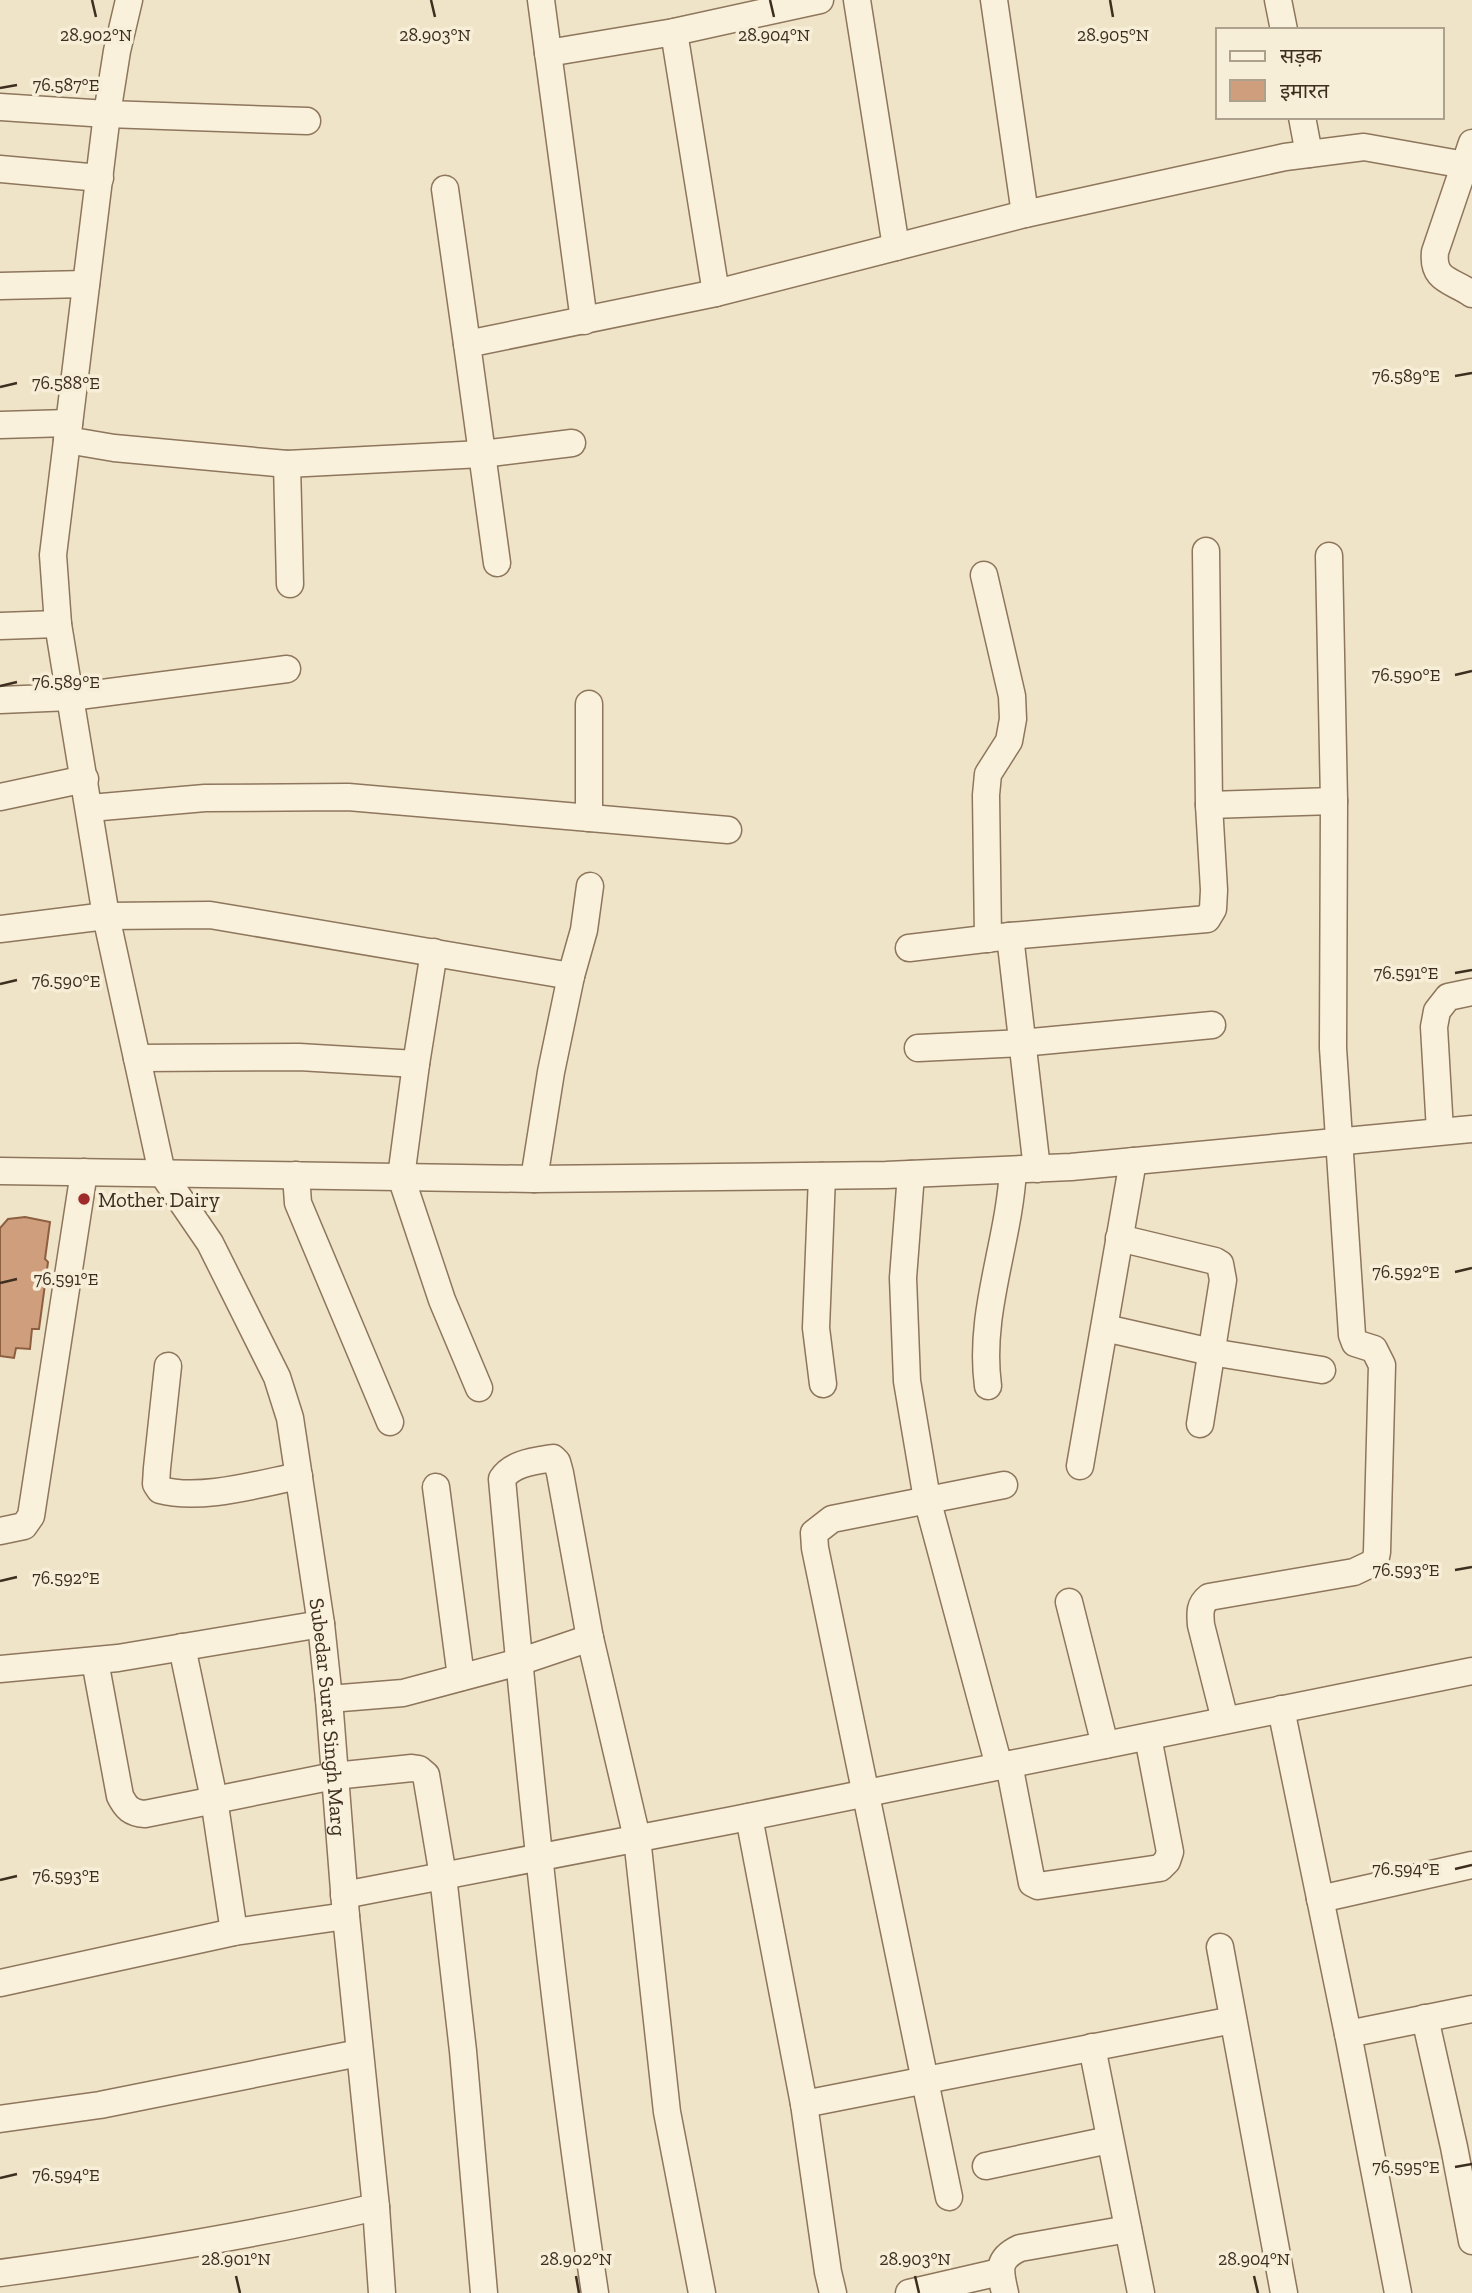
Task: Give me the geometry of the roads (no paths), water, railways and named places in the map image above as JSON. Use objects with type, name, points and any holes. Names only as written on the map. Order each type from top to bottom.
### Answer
[{"type":"street","points":[[129,0],[117,51],[107,114],[54,555],[58,624],[106,916],[162,1173]]},
{"type":"street","points":[[541,0],[584,321]]},
{"type":"street","points":[[548,53],[674,32],[820,0]]},
{"type":"street","points":[[856,0],[895,247]]},
{"type":"street","points":[[994,0],[1025,214]]},
{"type":"street","points":[[1278,0],[1284,28]]},
{"type":"street","points":[[674,32],[716,293]]},
{"type":"street","points":[[0,107],[107,114],[307,121]]},
{"type":"street","points":[[1302,119],[1309,153]]},
{"type":"street","points":[[467,344],[716,293],[1025,214],[1309,153],[1364,147],[1468,154],[1461,213],[1435,252],[1434,265],[1440,276],[1472,294]]},
{"type":"street","points":[[0,169],[100,178]]},
{"type":"street","points":[[445,189],[497,563]]},
{"type":"street","points":[[0,286],[86,284]]},
{"type":"street","points":[[0,425],[68,432],[114,448],[286,464],[482,454],[572,443]]},
{"type":"street","points":[[286,464],[290,584]]},
{"type":"street","points":[[909,948],[1207,919],[1213,909],[1214,890],[1209,805],[1206,551]]},
{"type":"street","points":[[1225,1720],[1201,1625],[1203,1603],[1209,1597],[1354,1572],[1375,1562],[1377,1552],[1382,1365],[1374,1349],[1355,1343],[1352,1335],[1333,1048],[1334,802],[1329,556]]},
{"type":"street","points":[[984,575],[1012,696],[1013,719],[1009,741],[988,774],[986,795],[999,938],[1021,1043],[1025,1169],[1008,1214],[987,1324],[984,1361],[988,1386]]},
{"type":"street","points":[[0,626],[58,624]]},
{"type":"street","points":[[0,700],[71,697],[287,669]]},
{"type":"street","points":[[589,704],[589,818]]},
{"type":"street","points":[[0,797],[85,779]]},
{"type":"street","points":[[90,808],[205,798],[348,797],[728,830]]},
{"type":"street","points":[[1209,805],[1334,802]]},
{"type":"street","points":[[534,1179],[551,1072],[571,976],[584,930],[590,886]]},
{"type":"street","points":[[0,929],[106,916],[211,915],[571,976]]},
{"type":"street","points":[[434,952],[401,1177],[442,1300],[479,1388]]},
{"type":"street","points":[[1440,1131],[1434,1027],[1437,1011],[1448,997],[1472,992]]},
{"type":"street","points":[[918,1048],[1021,1043],[1212,1026]]},
{"type":"street","points":[[137,1058],[299,1057],[416,1064]]},
{"type":"street","points":[[0,1171],[534,1179],[911,1174],[1133,1161],[1472,1129]]},
{"type":"street","points":[[1080,1466],[1133,1161]]},
{"type":"street","points":[[0,1531],[24,1526],[31,1516],[84,1172]]},
{"type":"street","name":"Subedar Surat Singh Marg","points":[[162,1173],[210,1243],[277,1377],[290,1418],[321,1624],[329,1699],[345,1906],[376,2207],[382,2293]]},
{"type":"street","points":[[911,1174],[902,1278],[907,1381],[928,1499],[1004,1765],[1032,1883],[1038,1885],[1160,1868],[1167,1861],[1170,1852],[1149,1737]]},
{"type":"street","points":[[296,1175],[298,1203],[390,1422]]},
{"type":"street","points":[[822,1176],[816,1328],[823,1384]]},
{"type":"street","points":[[1119,1238],[1215,1261],[1220,1265],[1223,1280],[1200,1424]]},
{"type":"street","points":[[1105,1328],[1211,1352],[1322,1370]]},
{"type":"street","points":[[168,1366],[157,1468],[156,1485],[160,1490],[170,1493],[200,1493],[299,1476]]},
{"type":"street","points":[[595,2293],[572,2144],[519,1662],[502,1479],[513,1467],[553,1458],[557,1462],[590,1638],[637,1838],[667,2112],[702,2293]]},
{"type":"street","points":[[949,2197],[814,1533],[832,1519],[1004,1485]]},
{"type":"street","points":[[436,1487],[461,1677]]},
{"type":"street","points":[[1069,1602],[1105,1745]]},
{"type":"street","points":[[0,1669],[95,1661],[321,1624]]},
{"type":"street","points":[[329,1699],[403,1693],[519,1662],[590,1638]]},
{"type":"street","points":[[181,1647],[215,1799],[234,1932]]},
{"type":"street","points":[[95,1661],[120,1796],[126,1808],[136,1813],[145,1814],[334,1776],[412,1769],[423,1771],[426,1775],[443,1876],[463,2051],[484,2293]]},
{"type":"street","points":[[0,1983],[345,1906],[443,1876],[1472,1671]]},
{"type":"street","points":[[1281,1709],[1398,2293]]},
{"type":"street","points":[[749,1816],[804,2105],[833,2293]]},
{"type":"street","points":[[1320,1899],[1472,1865]]},
{"type":"street","points":[[1220,1947],[1284,2293]]},
{"type":"street","points":[[1348,2034],[1472,2009]]},
{"type":"street","points":[[1425,2018],[1472,2241]]},
{"type":"street","points":[[804,2105],[1233,2020]]},
{"type":"street","points":[[1092,2047],[1141,2293]]},
{"type":"street","points":[[0,2119],[100,2105],[359,2053]]},
{"type":"street","points":[[986,2166],[1109,2140]]},
{"type":"street","points":[[0,2273],[323,2219],[376,2207]]},
{"type":"street","points":[[909,2293],[1002,2283],[1003,2261],[1010,2252],[1128,2229]]},
{"type":"place","name":"Mother Dairy","points":[[84,1199]]}]
